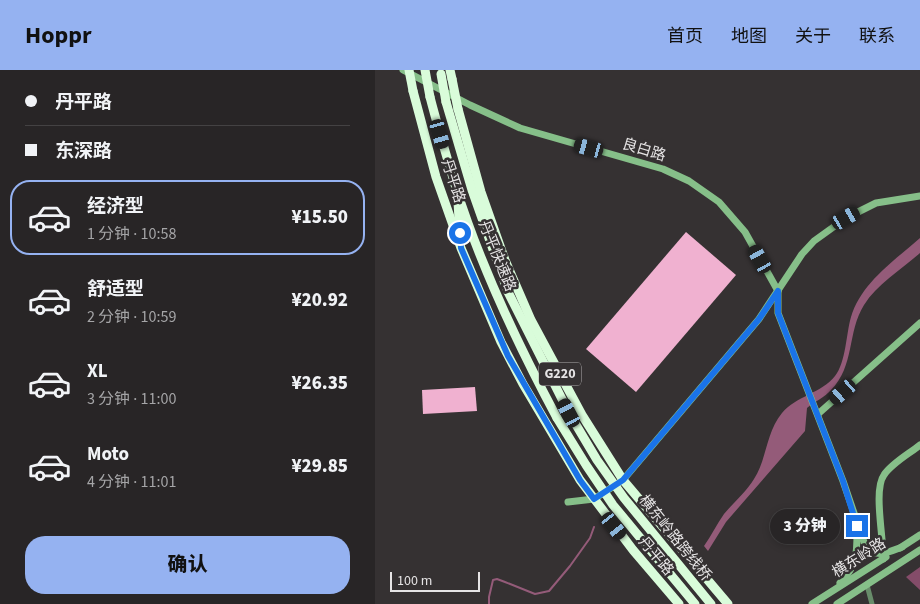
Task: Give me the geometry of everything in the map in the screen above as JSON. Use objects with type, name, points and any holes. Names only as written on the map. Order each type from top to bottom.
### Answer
[{"type":"highway","name":"丹平路","points":[[409,70],[435,177],[461,248],[501,342],[523,384],[580,480],[633,550],[679,604]]},
{"type":"highway","name":"丹平快速路","points":[[425,70],[430,97],[457,190],[506,315],[526,360],[557,418]]},
{"type":"highway","name":"丹平快速路","points":[[440,72],[446,102],[472,190],[508,292],[569,413]]},
{"type":"highway","name":"丹平路","points":[[451,74],[458,109],[481,192],[505,260],[531,320],[582,415],[623,480],[728,604]]},
{"type":"highway","points":[[457,190],[461,248]]},
{"type":"highway","points":[[472,190],[494,229]]},
{"type":"highway","name":"横东岭路跨线桥","points":[[569,413],[597,460],[624,498],[711,604]]},
{"type":"highway","name":"横东岭路跨线桥","points":[[557,418],[613,505],[695,604]]},
{"type":"street","name":"良白路","points":[[403,70],[470,105],[520,128],[663,169],[689,182],[719,202],[745,232],[778,291]]},
{"type":"street","points":[[568,502],[594,499],[623,480],[759,319],[802,254],[828,230],[876,203],[920,196]]},
{"type":"street","points":[[778,291],[778,313],[843,481],[857,526],[866,548],[871,552],[883,556],[879,500],[880,482],[883,475],[920,446]]},
{"type":"street","points":[[817,414],[920,323]]},
{"type":"street","points":[[835,590],[850,572],[857,558],[857,526]]},
{"type":"street","name":"横东岭路","points":[[812,604],[883,556],[902,547],[920,534]]},
{"type":"street","name":"横东岭路","points":[[837,604],[920,550]]},
{"type":"street","points":[[867,585],[872,604]]},
{"type":"shaded area","points":[[920,238],[920,253],[882,284],[864,305],[855,326],[848,360],[839,381],[829,393],[807,408],[805,431],[726,522],[708,551],[704,546],[724,514],[754,479],[762,463],[773,429],[782,413],[794,402],[830,382],[839,370],[844,356],[851,317],[862,294],[879,273]]},
{"type":"shaded area","points":[[920,567],[920,590],[906,577]]},
{"type":"building","points":[[686,232],[736,275],[636,392],[586,349]]},
{"type":"building","points":[[475,387],[477,411],[423,414],[422,390]]},
{"type":"waterway","points":[[489,604],[493,580],[497,579],[535,594],[549,591],[590,538],[594,527]]},
{"type":"route","points":[[460,233],[461,248],[501,342],[552,434],[594,499],[623,480],[641,460],[759,319],[778,291],[778,313],[843,481],[857,526]]}]
